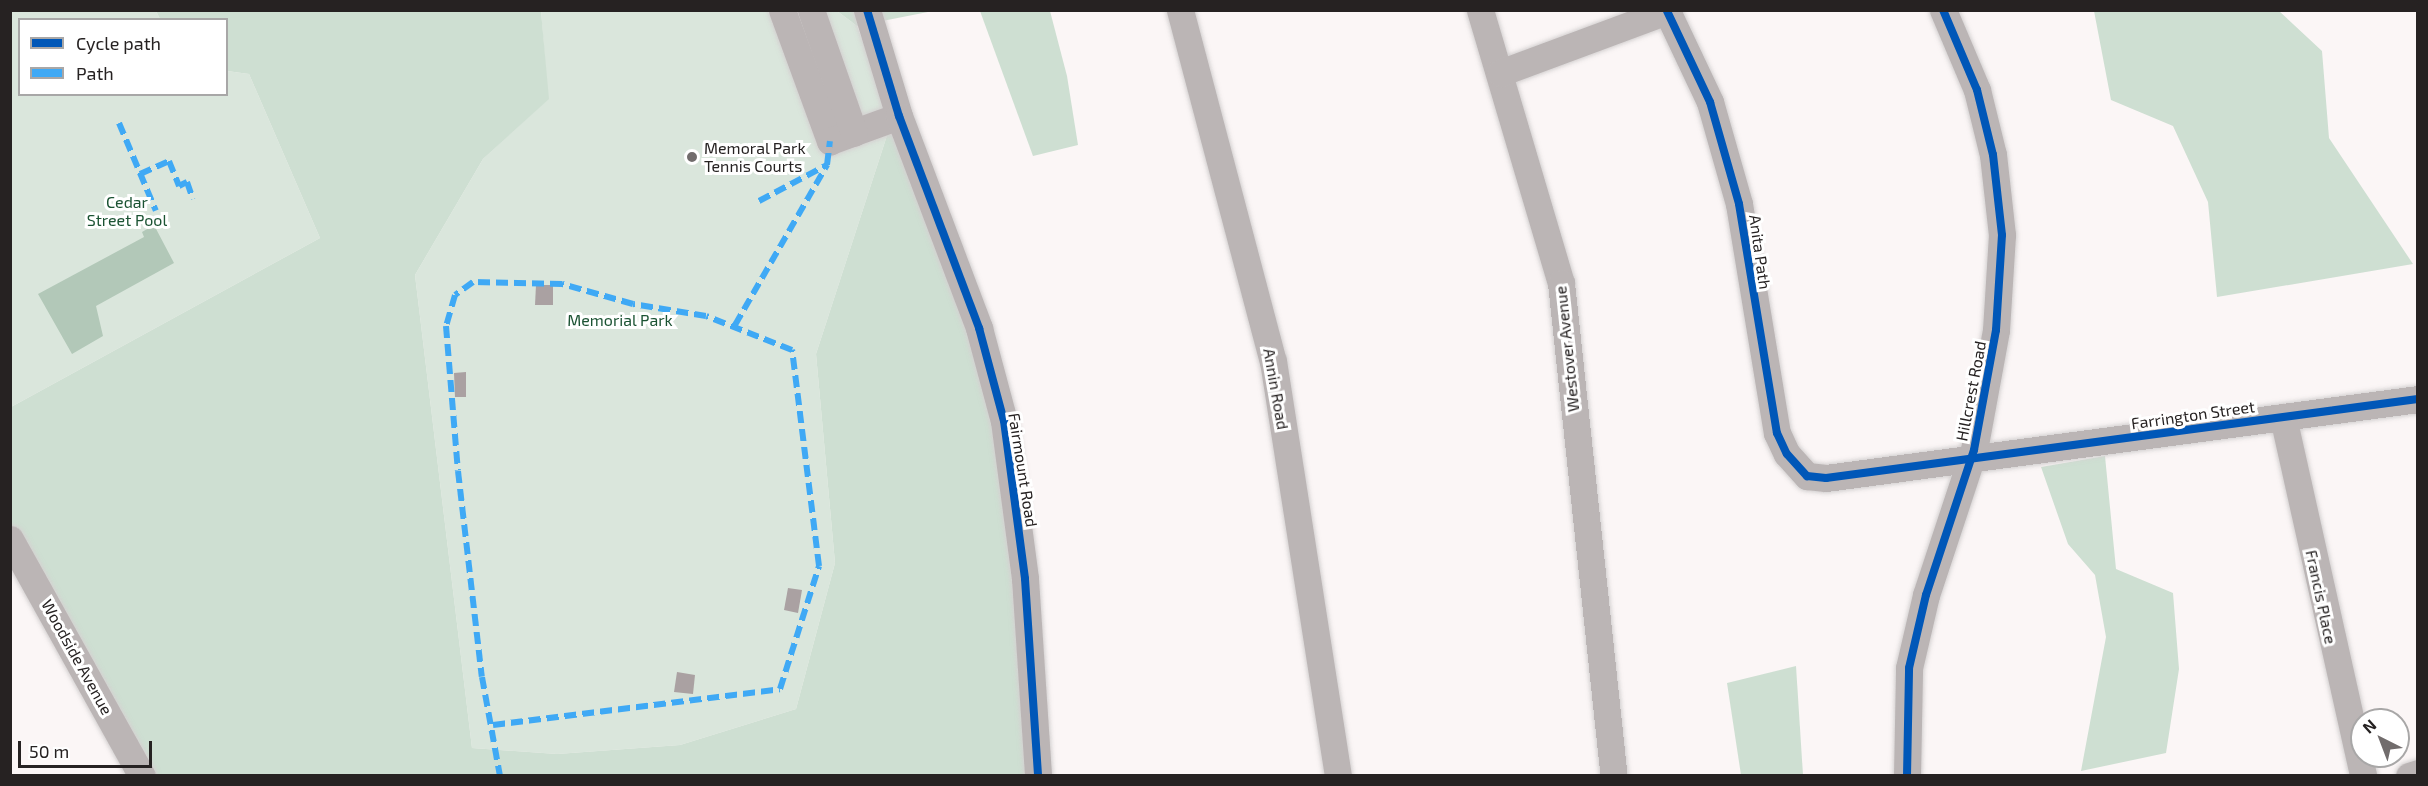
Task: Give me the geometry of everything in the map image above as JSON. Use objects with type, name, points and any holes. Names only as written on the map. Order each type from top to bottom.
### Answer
[{"type":"street","points":[[782,10],[830,141],[899,116]]},
{"type":"street","points":[[811,10],[854,133]]},
{"type":"street","name":"Fairmount Road","points":[[867,10],[899,116],[975,317],[1004,421],[1025,579],[1038,776]]},
{"type":"street","name":"Annin Road","points":[[1180,10],[1273,361],[1338,776]]},
{"type":"street","name":"Westover Avenue","points":[[1480,10],[1561,283],[1614,776]]},
{"type":"street","name":"Hillcrest Road","points":[[1907,776],[1909,668],[1926,595],[1971,459],[1996,330],[2002,235],[1993,154],[1977,90],[1943,10]]},
{"type":"street","points":[[1500,73],[1668,11]]},
{"type":"street","name":"Anita Path","points":[[1668,11],[1710,102],[1739,204],[1763,369],[1787,454],[1807,476],[1826,478],[1971,459]]},
{"type":"street","name":"Farrington Street","points":[[1971,459],[2418,399]]},
{"type":"street","name":"Francis Place","points":[[2283,417],[2363,776]]},
{"type":"street","name":"Woodside Avenue","points":[[10,539],[141,776]]},
{"type":"street","points":[[2409,776],[2418,773]]},
{"type":"green space","name":"Cedar Street Pool","points":[[11,11],[156,11],[160,18],[18,18],[18,96],[228,96],[228,71],[249,74],[320,238],[11,407]]},
{"type":"green space","name":"Memorial Park","points":[[541,11],[837,11],[857,26],[892,120],[816,354],[835,563],[796,709],[680,745],[557,754],[472,748],[415,275],[483,159],[548,99]]},
{"type":"shaded area","points":[[156,11],[541,11],[549,99],[483,159],[415,275],[472,748],[557,754],[680,745],[796,709],[835,563],[816,354],[892,120],[971,339],[993,427],[1012,581],[1026,775],[134,775],[11,529],[11,407],[320,238],[249,74],[228,71],[228,18],[160,18]]},
{"type":"shaded area","points":[[837,11],[933,11],[857,26]]},
{"type":"shaded area","points":[[980,11],[1050,11],[1067,76],[1078,145],[1033,156]]},
{"type":"shaded area","points":[[2094,11],[2279,11],[2322,51],[2329,138],[2413,264],[2217,297],[2208,202],[2173,126],[2111,100]]},
{"type":"shaded area","points":[[154,225],[174,263],[96,306],[103,336],[72,354],[38,294],[144,237],[142,232]]},
{"type":"shaded area","points":[[2105,456],[2116,569],[2173,593],[2179,669],[2166,753],[2081,771],[2106,637],[2095,575],[2068,544],[2041,467]]},
{"type":"shaded area","points":[[1796,666],[1803,775],[1741,775],[1727,683]]},
{"type":"building","points":[[536,285],[553,285],[553,305],[535,305]]},
{"type":"building","points":[[466,372],[466,397],[455,397],[454,373]]},
{"type":"building","points":[[788,588],[802,590],[798,613],[784,610]]},
{"type":"building","points":[[677,672],[695,675],[693,694],[674,692]]},
{"type":"marked path","points":[[119,123],[156,211]]},
{"type":"marked path","points":[[735,325],[827,165],[830,141]]},
{"type":"marked path","points":[[140,174],[169,161],[179,186],[187,182],[193,199]]},
{"type":"marked path","points":[[759,201],[827,165]]},
{"type":"marked path","points":[[493,725],[780,689],[819,566],[792,350],[706,316],[633,304],[562,284],[473,282],[455,295],[446,326],[458,471],[482,677],[500,776]]},
{"type":"cycle path","points":[[867,10],[899,116],[979,328],[1004,421],[1025,579],[1038,776]]},
{"type":"cycle path","points":[[1907,776],[1909,668],[1926,595],[1974,450],[1996,330],[2002,235],[1993,155],[1977,90],[1943,10]]},
{"type":"cycle path","points":[[1667,11],[1710,102],[1739,204],[1777,433],[1787,454],[1807,476],[1826,478],[2418,399]]},
{"type":"place","name":"Memoral Park Tennis Courts","points":[[692,157]]}]
